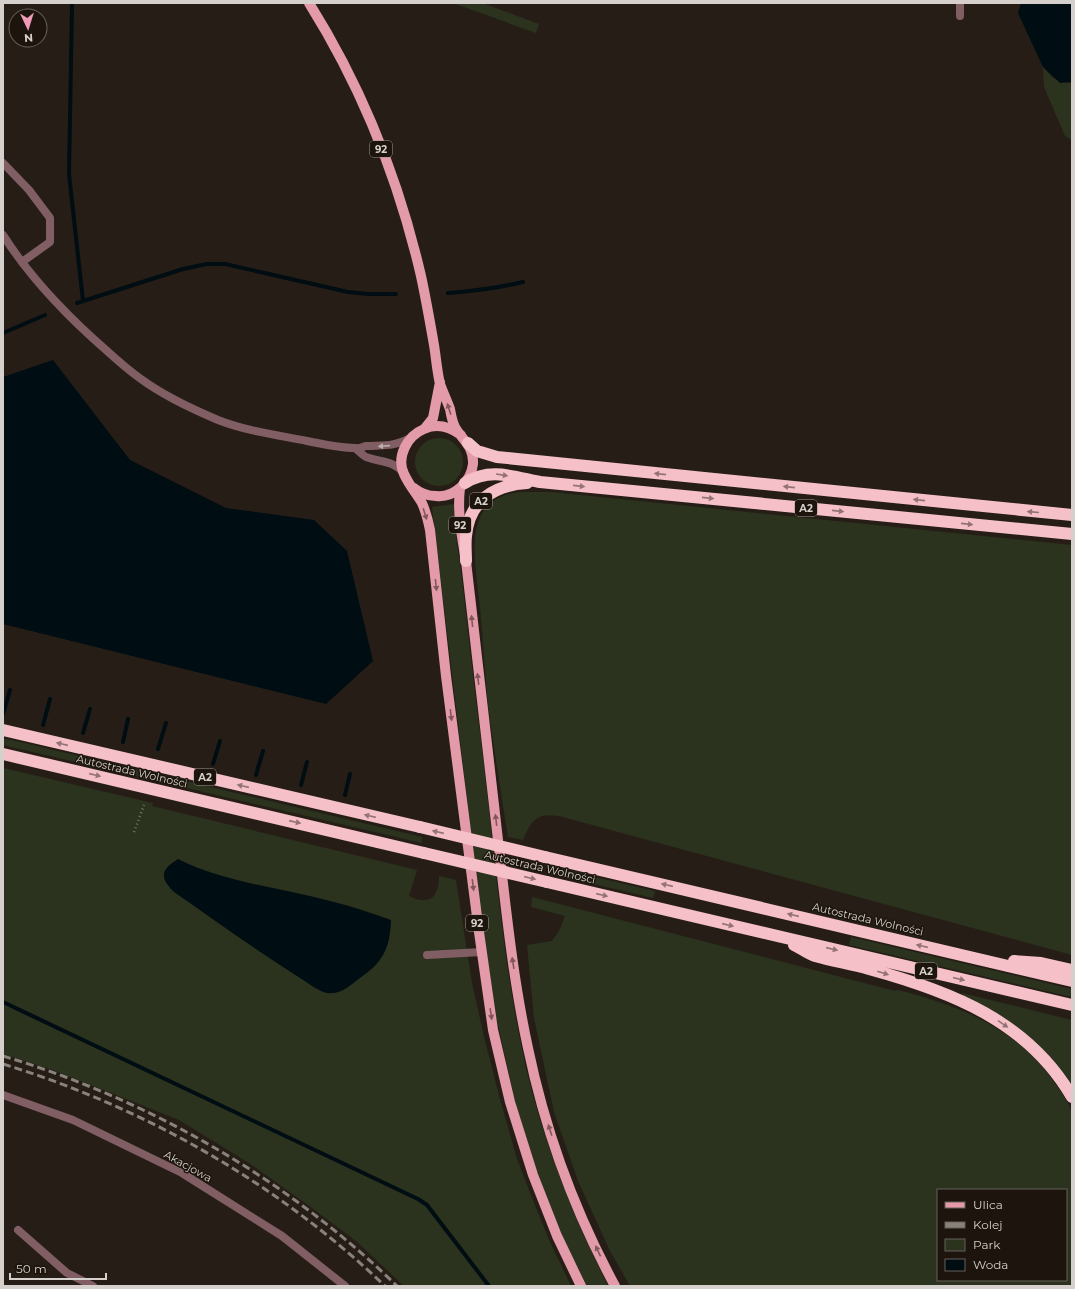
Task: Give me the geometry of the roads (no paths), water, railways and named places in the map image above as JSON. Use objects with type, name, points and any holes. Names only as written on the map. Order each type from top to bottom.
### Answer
[{"type":"highway","name":"A2","points":[[464,439],[477,451],[497,457],[1072,515]]},
{"type":"highway","name":"A2","points":[[463,486],[478,476],[493,473],[540,482],[1072,534]]},
{"type":"highway","name":"A2","points":[[466,561],[466,536],[468,524],[482,499],[503,486],[519,483],[540,482]]},
{"type":"highway","name":"Autostrada Wolności","points":[[3,730],[1072,981]]},
{"type":"highway","name":"Autostrada Wolności","points":[[3,754],[780,938],[1072,1005]]},
{"type":"highway","name":"A2","points":[[780,938],[814,956],[909,981],[941,992],[983,1012],[1014,1031],[1036,1050],[1053,1070],[1072,1098]]},
{"type":"highway","name":"A2","points":[[973,957],[1041,963],[1072,970]]},
{"type":"main road","name":"92","points":[[309,3],[318,17],[356,90],[389,171],[421,276],[440,382],[453,422],[472,453],[473,463],[471,474],[463,486],[458,502],[459,517],[466,561],[486,747],[510,944],[528,1047],[541,1099],[563,1169],[586,1224],[615,1286]]},
{"type":"main road","name":"92","points":[[440,382],[433,418],[425,428],[410,438],[404,449],[402,461],[404,473],[425,510],[430,530],[446,676],[493,1030],[510,1102],[533,1175],[557,1236],[581,1286]]},
{"type":"main road","points":[[425,428],[433,426],[448,427],[464,439]]},
{"type":"main road","name":"92","points":[[410,484],[418,491],[428,496],[440,497],[451,494],[463,486]]},
{"type":"street","points":[[960,3],[960,16]]},
{"type":"street","points":[[3,163],[29,190],[50,218],[50,242],[22,262]]},
{"type":"street","points":[[3,235],[22,262],[55,302],[82,329],[141,380],[196,410],[220,420],[251,429],[356,449],[366,446],[400,444],[410,438]]},
{"type":"street","points":[[356,449],[364,456],[387,462],[396,466],[404,473]]},
{"type":"street","points":[[427,955],[482,952]]},
{"type":"street","name":"Akacjowa","points":[[3,1095],[73,1120],[182,1173],[282,1236],[345,1286]]},
{"type":"street","points":[[18,1230],[67,1273],[93,1286]]},
{"type":"water","points":[[1021,3],[1072,3],[1072,82],[1060,83],[1043,67],[1018,13]]},
{"type":"water","points":[[53,360],[130,460],[226,508],[314,520],[347,551],[373,661],[326,704],[3,624],[3,377]]},
{"type":"water","points":[[178,859],[215,874],[338,903],[391,920],[388,944],[382,958],[377,964],[347,988],[333,993],[320,991],[174,892],[166,882],[164,874],[165,870]]},
{"type":"waterway","points":[[72,3],[69,174],[83,301]]},
{"type":"waterway","points":[[77,303],[183,269],[207,264],[225,264],[348,292],[396,294]]},
{"type":"waterway","points":[[448,293],[486,289],[523,282]]},
{"type":"waterway","points":[[3,333],[45,315]]},
{"type":"waterway","points":[[3,714],[10,690]]},
{"type":"waterway","points":[[43,725],[50,699]]},
{"type":"waterway","points":[[83,733],[90,709]]},
{"type":"waterway","points":[[123,742],[128,719]]},
{"type":"waterway","points":[[158,749],[166,723]]},
{"type":"waterway","points":[[213,764],[220,741]]},
{"type":"waterway","points":[[256,775],[263,751]]},
{"type":"waterway","points":[[301,785],[307,762]]},
{"type":"waterway","points":[[345,795],[350,774]]},
{"type":"waterway","points":[[3,1002],[418,1199],[427,1205],[489,1286]]},
{"type":"railway","points":[[3,1056],[58,1074],[111,1095],[214,1147],[263,1178],[310,1211],[355,1247],[397,1286]]},
{"type":"railway","points":[[3,1064],[56,1082],[108,1103],[158,1126],[207,1153],[254,1182],[300,1214],[385,1286]]}]
